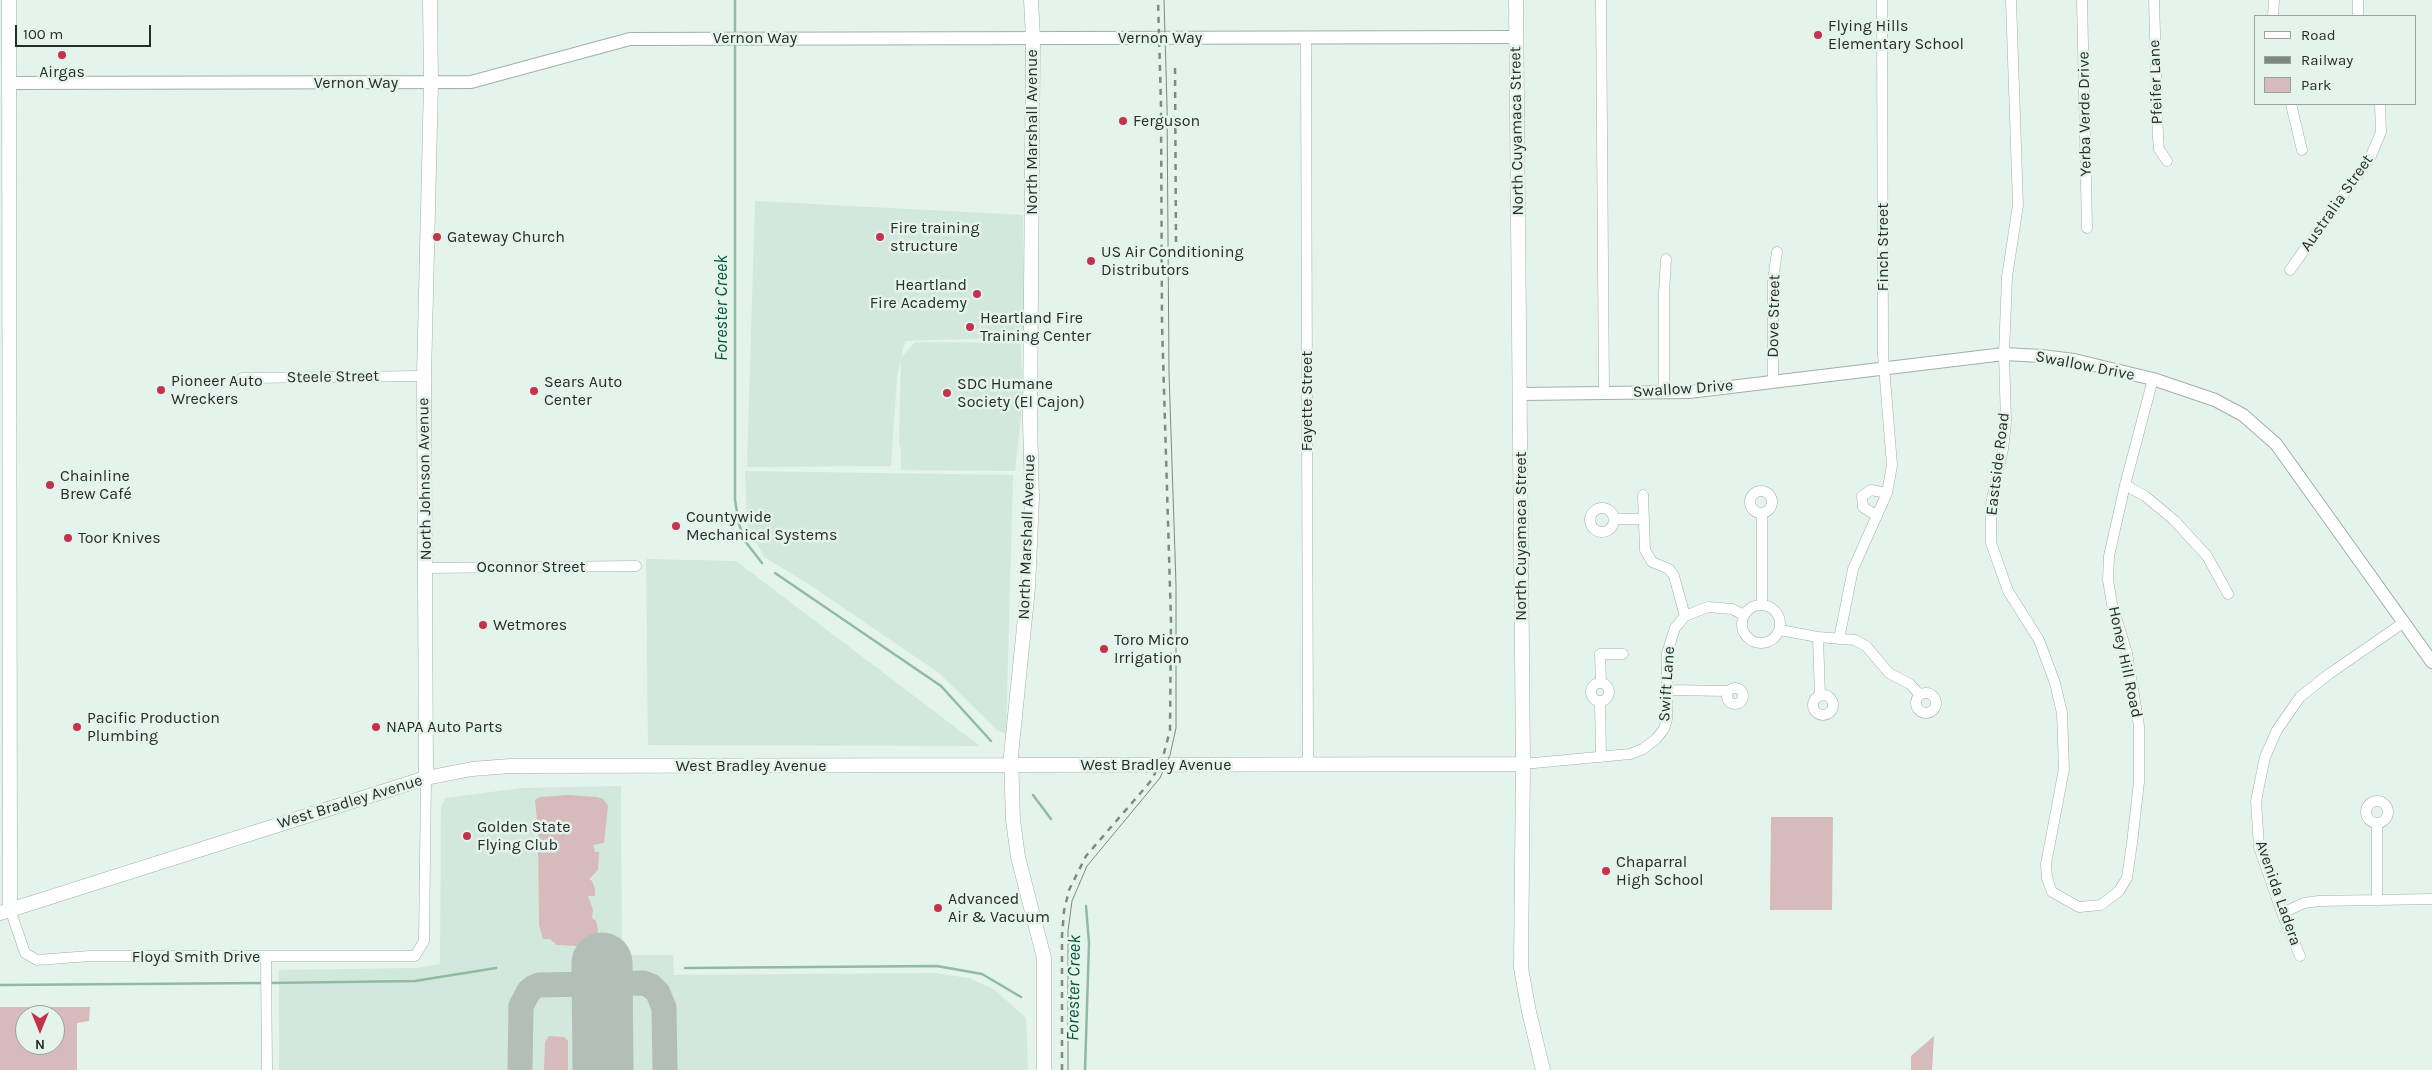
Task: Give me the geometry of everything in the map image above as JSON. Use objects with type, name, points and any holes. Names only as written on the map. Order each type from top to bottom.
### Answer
[{"type":"main road","points":[[5,911],[5,83],[9,0]]},
{"type":"main road","name":"North Johnson Avenue","points":[[426,778],[424,376],[430,0]]},
{"type":"main road","name":"North Marshall Avenue","points":[[1031,0],[1033,38],[1030,411],[1032,498],[1028,588],[1012,766],[1013,820],[1018,857],[1044,958],[1044,1070]]},
{"type":"main road","name":"North Cuyamaca Street","points":[[1516,0],[1523,764],[1521,968],[1543,1070]]},
{"type":"main road","name":"West Bradley Avenue","points":[[5,911],[426,778],[472,769],[510,766],[1523,764]]},
{"type":"street","points":[[1601,0],[1604,394]]},
{"type":"street","name":"Finch Street","points":[[1839,639],[1853,569],[1887,494],[1892,465],[1884,368],[1882,0]]},
{"type":"street","name":"Eastside Road","points":[[2011,0],[2018,206],[2007,277],[2004,354],[2006,422],[2003,449],[1991,504],[1991,543],[2008,591],[2039,640],[2055,683],[2062,713],[2064,769],[2049,853]]},
{"type":"street","name":"Yerba Verde Drive","points":[[2082,0],[2087,228]]},
{"type":"street","name":"Pfeifer Lane","points":[[2154,0],[2158,137],[2160,149],[2167,161]]},
{"type":"street","points":[[2273,15],[2274,0]]},
{"type":"street","points":[[2358,0],[2358,15]]},
{"type":"street","name":"Fayette Street","points":[[1306,37],[1308,765]]},
{"type":"street","name":"Vernon Way","points":[[5,83],[430,84],[471,82],[630,39],[1516,37]]},
{"type":"street","points":[[2291,105],[2302,150]]},
{"type":"street","name":"Australia Street","points":[[2290,270],[2370,158],[2381,132],[2380,105]]},
{"type":"street","name":"Dove Street","points":[[1773,381],[1773,280],[1777,252]]},
{"type":"street","points":[[1664,393],[1666,259]]},
{"type":"street","name":"Swallow Drive","points":[[1520,394],[1689,392],[2004,354],[2074,360],[2153,379],[2215,400],[2243,415],[2276,444],[2432,662]]},
{"type":"street","name":"Steele Street","points":[[242,378],[424,376]]},
{"type":"street","name":"Honey Hill Road","points":[[2049,853],[2046,871],[2052,892],[2079,907],[2094,907],[2107,902],[2119,891],[2127,878],[2139,782],[2139,726],[2128,662],[2112,604],[2108,580],[2109,556],[2125,485],[2153,379]]},
{"type":"street","points":[[2125,485],[2145,496],[2174,520],[2207,556],[2228,594]]},
{"type":"street","points":[[1877,516],[1863,507],[1862,496],[1871,490],[1887,494]]},
{"type":"street","points":[[1643,495],[1645,550],[1652,562],[1668,569],[1674,576],[1685,616],[1708,607],[1719,607],[1744,615]]},
{"type":"street","points":[[1762,513],[1762,605]]},
{"type":"street","points":[[1614,519],[1643,519]]},
{"type":"street","name":"Oconnor Street","points":[[426,568],[636,566]]},
{"type":"street","points":[[1762,605],[1776,612],[1780,623],[1780,630],[1773,640],[1767,643],[1754,642],[1744,634],[1742,622],[1744,615],[1751,608],[1762,605]]},
{"type":"street","name":"Swift Lane","points":[[1523,764],[1630,754],[1643,749],[1656,739],[1664,729],[1667,719],[1668,643],[1675,628],[1685,616]]},
{"type":"street","name":"Avenida Ladera","points":[[2300,956],[2263,862],[2256,817],[2258,786],[2270,744],[2300,697],[2329,674],[2403,623]]},
{"type":"street","points":[[1780,630],[1818,637],[1855,640],[1866,646],[1889,673],[1910,684],[1920,694]]},
{"type":"street","points":[[1818,637],[1820,696]]},
{"type":"street","points":[[1601,757],[1600,702],[1593,698],[1591,692],[1595,685],[1601,683],[1600,654],[1623,654]]},
{"type":"street","points":[[1668,690],[1728,691]]},
{"type":"street","name":"North Johnson Avenue","points":[[415,956],[424,941],[426,778]]},
{"type":"street","points":[[2377,899],[2378,823]]},
{"type":"street","points":[[2282,913],[2311,902],[2432,899]]},
{"type":"street","name":"Floyd Smith Drive","points":[[5,911],[25,953],[37,960],[90,956],[266,958],[415,956]]},
{"type":"street","points":[[266,958],[267,1070]]},
{"type":"shaded area","points":[[755,201],[1023,215],[1024,337],[905,341],[901,358],[915,342],[1021,343],[1023,399],[1015,471],[901,470],[901,449],[899,445],[901,359],[897,377],[891,466],[747,467]]},
{"type":"shaded area","points":[[745,471],[1013,475],[1006,734],[997,730],[939,673],[804,581],[764,557],[747,524]]},
{"type":"shaded area","points":[[646,559],[736,561],[980,746],[648,745]]},
{"type":"shaded area","points":[[621,786],[622,955],[673,955],[674,975],[934,973],[969,978],[995,990],[1026,1018],[1028,1070],[279,1070],[279,970],[415,968],[440,964],[441,807],[445,798],[522,788]]},
{"type":"green space","points":[[569,795],[596,797],[603,799],[608,806],[604,843],[593,845],[595,852],[599,852],[598,870],[589,879],[592,881],[595,889],[595,896],[588,896],[593,910],[592,918],[596,921],[598,929],[596,947],[557,945],[550,939],[543,939],[539,925],[538,830],[535,800],[540,797]]},
{"type":"green space","points":[[1771,817],[1833,817],[1832,910],[1770,910]]},
{"type":"green space","points":[[0,1007],[15,1007],[15,1055],[65,1055],[65,1007],[90,1007],[89,1021],[77,1023],[77,1070],[0,1070]]},
{"type":"green space","points":[[549,1036],[564,1037],[568,1041],[568,1070],[544,1070],[545,1042]]},
{"type":"green space","points":[[1934,1036],[1932,1070],[1911,1070],[1911,1056]]},
{"type":"waterway","name":"Forester Creek","points":[[735,0],[735,31]]},
{"type":"waterway","name":"Forester Creek","points":[[735,46],[735,500],[739,524],[745,541],[762,563]]},
{"type":"waterway","name":"Forester Creek","points":[[775,573],[941,686],[991,741]]},
{"type":"waterway","name":"Forester Creek","points":[[1033,795],[1051,819]]},
{"type":"waterway","name":"Forester Creek","points":[[1085,1070],[1089,943],[1086,906]]},
{"type":"waterway","points":[[685,968],[937,966],[982,974],[1021,997]]},
{"type":"waterway","points":[[269,983],[415,981],[496,968]]},
{"type":"waterway","points":[[0,985],[263,983]]},
{"type":"taxiway","points":[[520,1070],[521,1006],[529,991],[534,987],[539,985],[643,983],[651,986],[658,993],[664,1008],[665,1070]]},
{"type":"runway","points":[[602,963],[603,1070]]},
{"type":"tram line","points":[[1068,1070],[1068,931],[1072,901],[1087,866],[1160,778],[1170,755],[1176,728],[1176,585],[1169,372],[1167,105],[1164,0]]},
{"type":"railway","points":[[1062,1070],[1062,936],[1064,911],[1069,890],[1086,856],[1150,782],[1162,761],[1170,730],[1171,621],[1162,324],[1161,105],[1158,0]]},
{"type":"railway","points":[[1175,68],[1176,242]]},
{"type":"place","name":"Flying Hills Elementary School","points":[[1818,35]]},
{"type":"place","name":"Airgas","points":[[62,55]]},
{"type":"place","name":"Ferguson","points":[[1123,121]]},
{"type":"place","name":"Gateway Church","points":[[437,237]]},
{"type":"place","name":"Fire training structure","points":[[880,237]]},
{"type":"place","name":"US Air Conditioning Distributors","points":[[1091,261]]},
{"type":"place","name":"Heartland Fire Academy","points":[[977,294]]},
{"type":"place","name":"Heartland Fire Training Center","points":[[970,327]]},
{"type":"place","name":"Pioneer Auto Wreckers","points":[[161,390]]},
{"type":"place","name":"Sears Auto Center","points":[[534,391]]},
{"type":"place","name":"SDC Humane Society (El Cajon)","points":[[947,393]]},
{"type":"place","name":"Chainline Brew Café","points":[[50,485]]},
{"type":"place","name":"Countywide Mechanical Systems","points":[[676,526]]},
{"type":"place","name":"Toor Knives","points":[[68,538]]},
{"type":"place","name":"Wetmores","points":[[483,625]]},
{"type":"place","name":"Toro Micro Irrigation","points":[[1104,649]]},
{"type":"place","name":"Pacific Production Plumbing","points":[[77,727]]},
{"type":"place","name":"NAPA Auto Parts","points":[[376,727]]},
{"type":"place","name":"Golden State Flying Club","points":[[467,836]]},
{"type":"place","name":"Chaparral High School","points":[[1606,871]]},
{"type":"place","name":"Advanced Air & Vacuum","points":[[938,908]]}]
